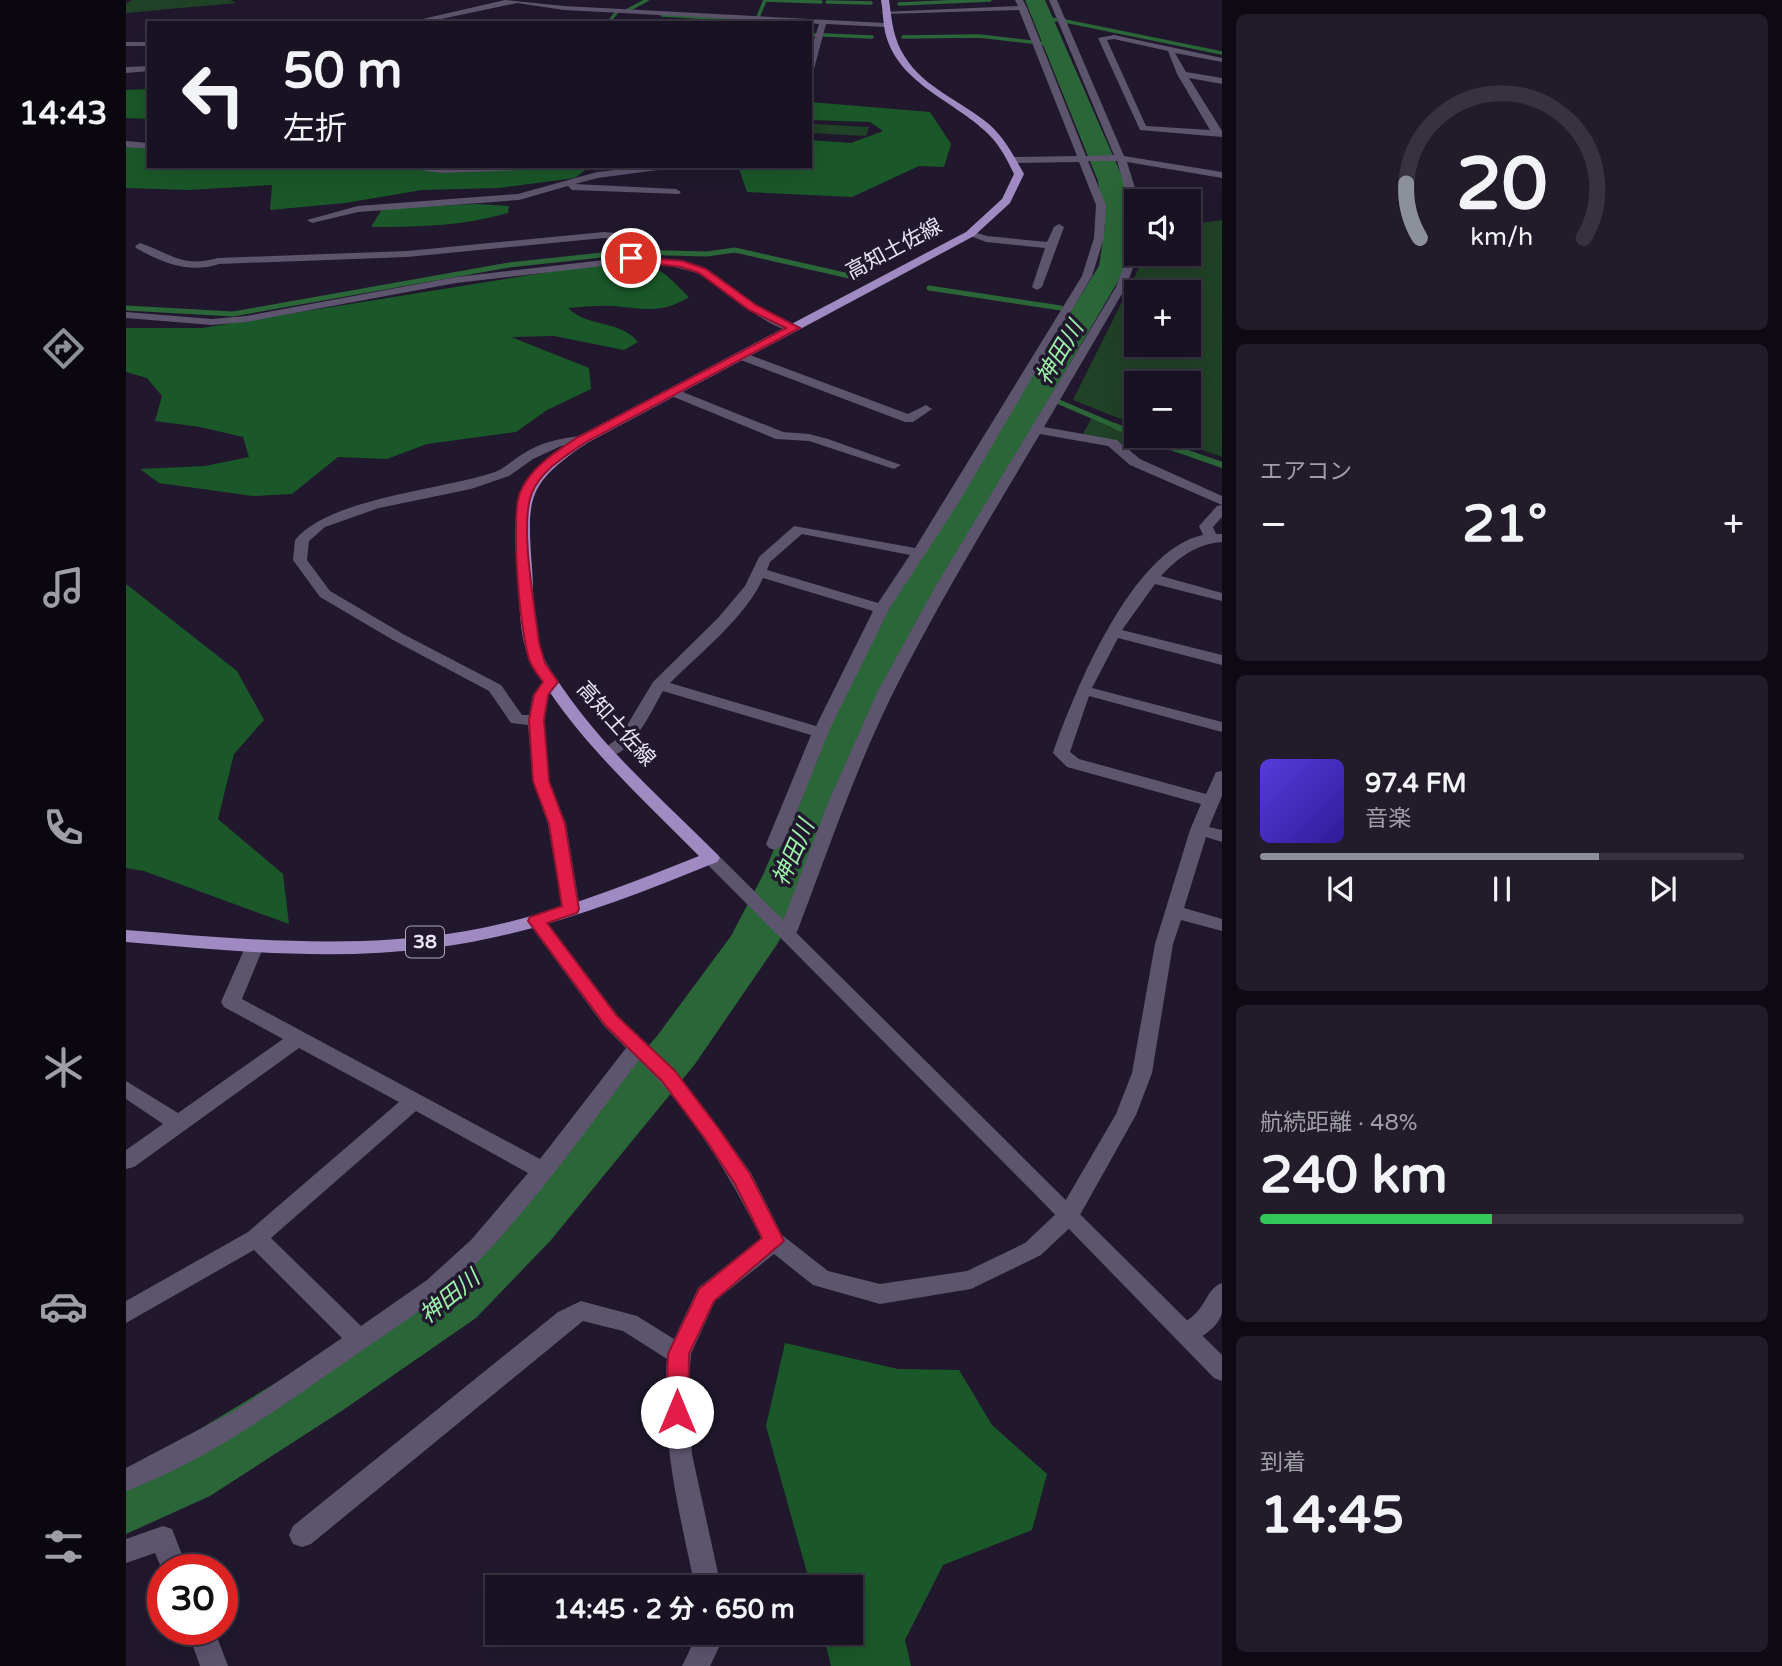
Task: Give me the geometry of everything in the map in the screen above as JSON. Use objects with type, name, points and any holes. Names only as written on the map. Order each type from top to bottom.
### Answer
[{"type":"main road","points":[[885,12],[898,58],[907,69],[990,131],[1014,160]]},
{"type":"main road","name":"高知土佐線","points":[[711,858],[569,712],[538,663],[532,643],[520,516],[526,491],[535,477],[553,459],[582,440],[970,234],[997,214],[1011,198],[1018,174],[1014,160]]},
{"type":"main road","name":"38","points":[[126,936],[254,948],[433,942],[536,921],[711,858]]},
{"type":"street","points":[[636,13],[656,0]]},
{"type":"street","points":[[1054,0],[1129,189]]},
{"type":"street","points":[[419,21],[511,1],[753,21]]},
{"type":"street","points":[[775,844],[821,731],[883,609],[1087,276],[1099,238],[1101,205],[1086,157],[1021,4],[885,12],[812,22]]},
{"type":"street","points":[[401,21],[453,6]]},
{"type":"street","points":[[812,68],[823,22]]},
{"type":"street","points":[[1219,133],[1143,128],[1102,38],[1114,37],[1222,60]]},
{"type":"street","points":[[126,44],[147,44]]},
{"type":"street","points":[[1174,50],[1171,53],[1181,74],[1219,133]]},
{"type":"street","points":[[126,63],[147,60]]},
{"type":"street","points":[[126,70],[147,60]]},
{"type":"street","points":[[1181,74],[1222,81]]},
{"type":"street","points":[[126,144],[147,146]]},
{"type":"street","points":[[1014,160],[1118,158],[1222,175]]},
{"type":"street","points":[[419,168],[496,168]]},
{"type":"street","points":[[312,219],[359,209],[491,201],[624,170],[654,168]]},
{"type":"street","points":[[558,185],[676,192]]},
{"type":"street","points":[[1037,287],[1059,227]]},
{"type":"street","points":[[970,234],[986,239],[1051,246]]},
{"type":"street","points":[[140,246],[166,261],[207,265],[218,261],[407,254],[604,235],[631,240],[642,248],[646,258]]},
{"type":"street","points":[[126,315],[212,322],[456,280],[646,258],[702,271],[752,308],[794,328]]},
{"type":"street","points":[[783,927],[886,691],[941,589],[1121,287],[1129,266]]},
{"type":"street","points":[[742,356],[909,419],[926,409]]},
{"type":"street","points":[[674,392],[781,436],[800,433],[872,462],[894,465]]},
{"type":"street","points":[[1036,429],[1112,443],[1135,462],[1222,501]]},
{"type":"street","points":[[536,720],[517,720],[495,688],[398,637],[325,594],[300,560],[302,540],[320,524],[331,520],[376,505],[467,486],[504,473],[528,456],[558,442],[582,440]]},
{"type":"street","points":[[1210,801],[1073,763],[1061,753],[1083,690],[1141,588],[1189,543],[1216,537],[1206,526],[1222,509]]},
{"type":"street","points":[[607,752],[626,740],[659,685],[723,621],[761,573],[764,560],[799,529],[919,553]]},
{"type":"street","points":[[761,573],[883,609]]},
{"type":"street","points":[[1151,578],[1222,597]]},
{"type":"street","points":[[1115,633],[1222,660]]},
{"type":"street","points":[[551,682],[541,695],[536,720],[541,781],[557,824],[571,909]]},
{"type":"street","points":[[659,685],[807,730],[821,731]]},
{"type":"street","points":[[1083,690],[1222,727]]},
{"type":"street","points":[[536,921],[569,969],[643,1054],[668,1076],[743,1179],[774,1241],[821,1278],[880,1294],[971,1280],[1033,1248],[1068,1216],[1126,1115],[1142,1073],[1164,944],[1199,830],[1222,776]]},
{"type":"street","points":[[1199,830],[1222,836]]},
{"type":"street","points":[[711,858],[783,927],[1222,1371]]},
{"type":"street","points":[[1175,912],[1222,925]]},
{"type":"street","points":[[254,948],[231,1002],[543,1171]]},
{"type":"street","points":[[126,1161],[299,1038]]},
{"type":"street","points":[[126,1479],[144,1473],[245,1418],[435,1287],[479,1246],[643,1054]]},
{"type":"street","points":[[126,1088],[177,1124]]},
{"type":"street","points":[[126,1313],[256,1238],[414,1101]]},
{"type":"street","points":[[256,1238],[359,1339]]},
{"type":"street","points":[[705,1575],[680,1454],[676,1391],[679,1354],[706,1295],[774,1241]]},
{"type":"street","points":[[1186,1334],[1206,1319],[1222,1293]]},
{"type":"street","points":[[302,1535],[566,1319],[581,1311],[629,1323],[679,1354]]},
{"type":"street","points":[[126,1551],[163,1538],[169,1554]]},
{"type":"street","points":[[206,1645],[214,1666]]},
{"type":"street","points":[[696,1666],[706,1645]]},
{"type":"green space","points":[[132,0],[230,0],[237,3],[126,13],[126,4]]},
{"type":"green space","points":[[147,89],[147,119],[126,118],[126,90]]},
{"type":"green space","points":[[812,102],[930,112],[951,144],[944,167],[919,166],[852,197],[747,192],[739,168],[812,168],[812,140],[851,143],[883,131],[870,122],[812,120]]},
{"type":"green space","points":[[814,124],[869,127],[866,136],[812,133]]},
{"type":"green space","points":[[126,146],[147,149],[147,168],[588,168],[575,178],[498,188],[422,190],[345,203],[270,210],[272,185],[188,190],[126,188]]},
{"type":"green space","points":[[476,204],[509,206],[508,213],[457,223],[371,227],[382,209]]},
{"type":"green space","points":[[1222,220],[1222,457],[1197,448],[1201,448],[1201,371],[1124,371],[1124,420],[1073,400],[1124,298],[1124,357],[1201,357],[1201,280],[1133,280],[1140,266],[1201,266],[1201,223]]},
{"type":"green space","points":[[611,262],[655,268],[689,297],[670,306],[653,309],[608,306],[568,308],[585,319],[631,335],[638,342],[624,350],[554,336],[511,337],[589,368],[591,389],[547,410],[516,432],[427,444],[387,459],[338,457],[292,494],[253,496],[159,483],[140,469],[205,466],[249,457],[243,437],[200,427],[155,421],[162,396],[147,378],[126,372],[126,328],[202,328]]},
{"type":"green space","points":[[1092,417],[1124,433],[1124,441],[1120,443],[1083,434]]},
{"type":"green space","points":[[126,584],[237,671],[264,720],[234,754],[218,819],[283,874],[289,924],[144,871],[126,868]]},
{"type":"green space","points":[[785,1343],[898,1369],[959,1370],[992,1425],[1047,1474],[1032,1530],[943,1565],[905,1640],[911,1666],[831,1666],[826,1645],[863,1645],[863,1575],[808,1575],[766,1426]]},
{"type":"waterway","points":[[628,10],[647,0]]},
{"type":"waterway","points":[[758,17],[765,0],[821,2]]},
{"type":"waterway","points":[[899,4],[990,0]]},
{"type":"waterway","name":"神田川","points":[[126,1502],[186,1474],[320,1390],[454,1300],[530,1223],[676,1050],[753,943],[787,875],[840,746],[899,621],[1113,266],[1119,226],[1111,181],[1035,0]]},
{"type":"waterway","points":[[827,2],[871,3]]},
{"type":"waterway","points":[[610,21],[616,13]]},
{"type":"waterway","points":[[662,15],[748,20]]},
{"type":"waterway","points":[[1042,17],[1056,20]]},
{"type":"waterway","points":[[1065,21],[1222,53]]},
{"type":"waterway","points":[[824,35],[872,37]]},
{"type":"waterway","points":[[903,37],[979,36],[1031,42]]},
{"type":"waterway","points":[[1038,43],[1053,45]]},
{"type":"waterway","points":[[126,308],[233,314],[509,265],[630,252],[707,254],[735,250],[858,278]]},
{"type":"waterway","points":[[929,288],[1061,308]]},
{"type":"waterway","points":[[1074,310],[1086,311]]},
{"type":"waterway","points":[[1038,393],[1120,428]]},
{"type":"waterway","points":[[1115,426],[1124,430]]},
{"type":"waterway","points":[[1173,448],[1222,465]]},
{"type":"route","points":[[631,258],[683,264],[702,271],[752,308],[794,328],[582,440],[553,459],[535,477],[526,491],[520,516],[532,643],[538,663],[551,682],[541,695],[536,720],[541,781],[557,824],[571,909],[536,921],[569,969],[611,1021],[668,1076],[712,1134],[743,1179],[774,1241],[706,1295],[679,1354],[677,1412]]}]
